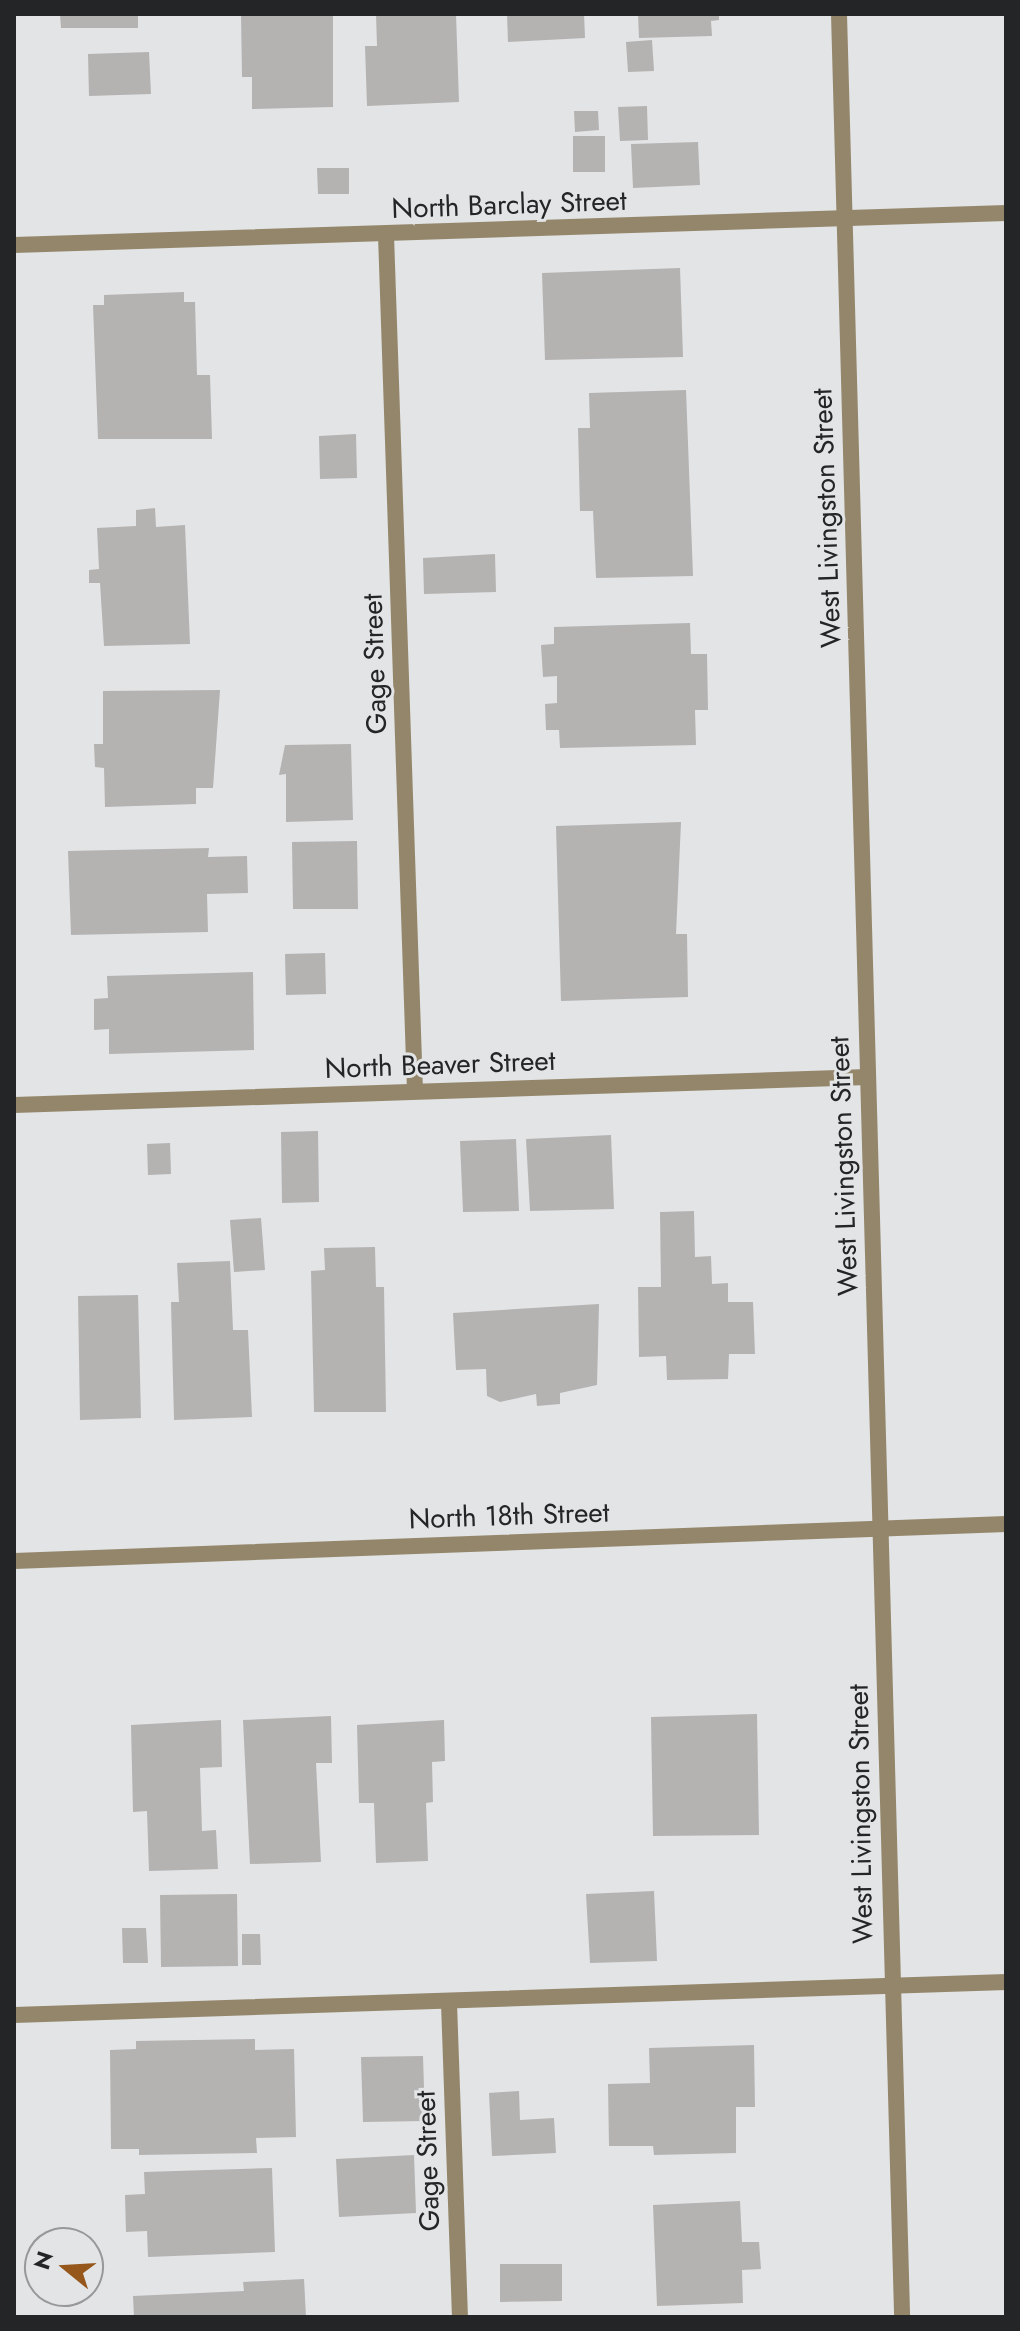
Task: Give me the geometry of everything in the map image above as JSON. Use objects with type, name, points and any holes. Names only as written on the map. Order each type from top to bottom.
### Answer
[{"type":"street","name":"West Livingston Street","points":[[839,14],[902,2317]]},
{"type":"street","name":"North Barclay Street","points":[[14,245],[1006,213]]},
{"type":"street","name":"Gage Street","points":[[386,235],[415,1091]]},
{"type":"street","name":"North Beaver Street","points":[[14,1105],[868,1077]]},
{"type":"street","name":"North 18th Street","points":[[14,1561],[1006,1524]]},
{"type":"street","points":[[14,2015],[449,2003],[1006,1982]]},
{"type":"street","name":"Gage Street","points":[[449,2003],[460,2317]]},
{"type":"building","points":[[60,14],[138,14],[138,28],[61,28]]},
{"type":"building","points":[[241,14],[333,14],[333,107],[252,109],[252,77],[242,77]]},
{"type":"building","points":[[376,14],[456,14],[459,102],[367,106],[365,46],[377,46]]},
{"type":"building","points":[[507,14],[584,14],[585,38],[508,42]]},
{"type":"building","points":[[638,14],[719,14],[719,20],[711,21],[712,36],[639,38]]},
{"type":"building","points":[[652,40],[654,71],[628,72],[626,42]]},
{"type":"building","points":[[149,52],[151,94],[89,96],[88,54]]},
{"type":"building","points":[[647,106],[648,140],[620,141],[618,107]]},
{"type":"building","points":[[574,111],[598,111],[599,130],[575,132]]},
{"type":"building","points":[[573,136],[605,136],[605,172],[573,172]]},
{"type":"building","points":[[698,142],[700,185],[633,188],[631,144]]},
{"type":"building","points":[[317,168],[349,168],[349,194],[318,194]]},
{"type":"building","points":[[680,268],[683,357],[545,360],[542,273]]},
{"type":"building","points":[[184,292],[184,302],[195,302],[197,375],[210,375],[212,439],[98,439],[93,305],[104,305],[104,295]]},
{"type":"building","points":[[686,390],[693,576],[596,578],[593,511],[580,511],[578,428],[590,428],[589,393]]},
{"type":"building","points":[[356,434],[357,478],[320,479],[319,436]]},
{"type":"building","points":[[155,508],[156,527],[185,525],[190,644],[104,646],[100,583],[89,583],[89,570],[99,569],[97,528],[136,526],[136,510]]},
{"type":"building","points":[[495,554],[496,592],[424,594],[423,558]]},
{"type":"building","points":[[690,623],[691,654],[707,654],[708,710],[695,710],[696,745],[560,748],[559,730],[546,730],[545,704],[557,703],[557,676],[543,677],[541,645],[554,644],[554,627]]},
{"type":"building","points":[[220,690],[213,788],[196,788],[196,804],[105,807],[104,768],[95,767],[94,744],[103,744],[103,691]]},
{"type":"building","points":[[351,744],[353,820],[286,822],[286,774],[279,775],[285,745]]},
{"type":"building","points":[[681,822],[676,934],[687,934],[688,997],[561,1001],[556,826]]},
{"type":"building","points":[[357,841],[358,909],[293,909],[292,842]]},
{"type":"building","points":[[209,848],[208,857],[247,856],[248,893],[207,894],[208,932],[71,935],[68,851]]},
{"type":"building","points":[[325,953],[326,994],[286,995],[285,954]]},
{"type":"building","points":[[253,972],[254,1050],[109,1054],[109,1029],[94,1030],[94,999],[108,998],[107,976]]},
{"type":"building","points":[[318,1131],[319,1202],[282,1203],[281,1132]]},
{"type":"building","points":[[611,1135],[614,1209],[530,1211],[526,1139]]},
{"type":"building","points":[[516,1139],[519,1211],[463,1212],[460,1141]]},
{"type":"building","points":[[170,1143],[171,1174],[148,1175],[147,1144]]},
{"type":"building","points":[[694,1211],[695,1257],[711,1256],[712,1284],[728,1283],[728,1302],[753,1302],[755,1354],[729,1354],[728,1379],[667,1380],[666,1356],[639,1357],[638,1287],[661,1287],[660,1212]]},
{"type":"building","points":[[261,1218],[265,1270],[234,1272],[230,1220]]},
{"type":"building","points":[[375,1247],[376,1287],[384,1287],[386,1412],[314,1412],[311,1271],[325,1270],[324,1248]]},
{"type":"building","points":[[230,1261],[233,1330],[248,1330],[252,1417],[174,1420],[171,1302],[179,1302],[177,1263]]},
{"type":"building","points":[[138,1295],[141,1418],[80,1420],[78,1296]]},
{"type":"building","points":[[599,1304],[597,1385],[560,1393],[560,1404],[537,1406],[536,1394],[500,1402],[487,1396],[486,1369],[456,1370],[453,1313]]},
{"type":"building","points":[[757,1714],[759,1835],[653,1836],[651,1717]]},
{"type":"building","points":[[331,1716],[332,1763],[316,1763],[321,1862],[250,1864],[243,1720]]},
{"type":"building","points":[[221,1720],[222,1767],[200,1768],[202,1831],[216,1830],[218,1869],[149,1871],[147,1811],[133,1812],[131,1725]]},
{"type":"building","points":[[444,1720],[445,1761],[432,1762],[433,1802],[426,1803],[428,1861],[376,1863],[374,1803],[359,1803],[357,1725]]},
{"type":"building","points":[[654,1891],[657,1961],[590,1963],[586,1894]]},
{"type":"building","points":[[237,1894],[238,1966],[161,1967],[160,1895]]},
{"type":"building","points":[[122,1928],[146,1928],[148,1963],[123,1963]]},
{"type":"building","points":[[242,1934],[260,1934],[261,1965],[242,1965]]},
{"type":"building","points":[[255,2039],[255,2050],[294,2049],[296,2137],[256,2138],[257,2153],[139,2155],[139,2149],[111,2149],[110,2050],[136,2049],[136,2041]]},
{"type":"building","points":[[754,2045],[755,2107],[736,2107],[736,2153],[654,2155],[653,2146],[609,2146],[608,2084],[650,2083],[649,2048]]},
{"type":"building","points":[[423,2056],[425,2121],[363,2122],[361,2057]]},
{"type":"building","points":[[519,2091],[520,2120],[554,2118],[556,2153],[492,2156],[489,2093]]},
{"type":"building","points":[[414,2155],[416,2213],[339,2217],[336,2159]]},
{"type":"building","points":[[272,2168],[275,2252],[148,2257],[147,2231],[126,2232],[125,2195],[145,2194],[144,2172]]},
{"type":"building","points":[[740,2201],[742,2242],[759,2242],[761,2269],[742,2270],[743,2303],[657,2306],[653,2205]]},
{"type":"building","points":[[500,2264],[562,2264],[562,2301],[500,2302]]},
{"type":"building","points":[[304,2279],[306,2317],[134,2317],[133,2296],[244,2291],[243,2282]]}]
